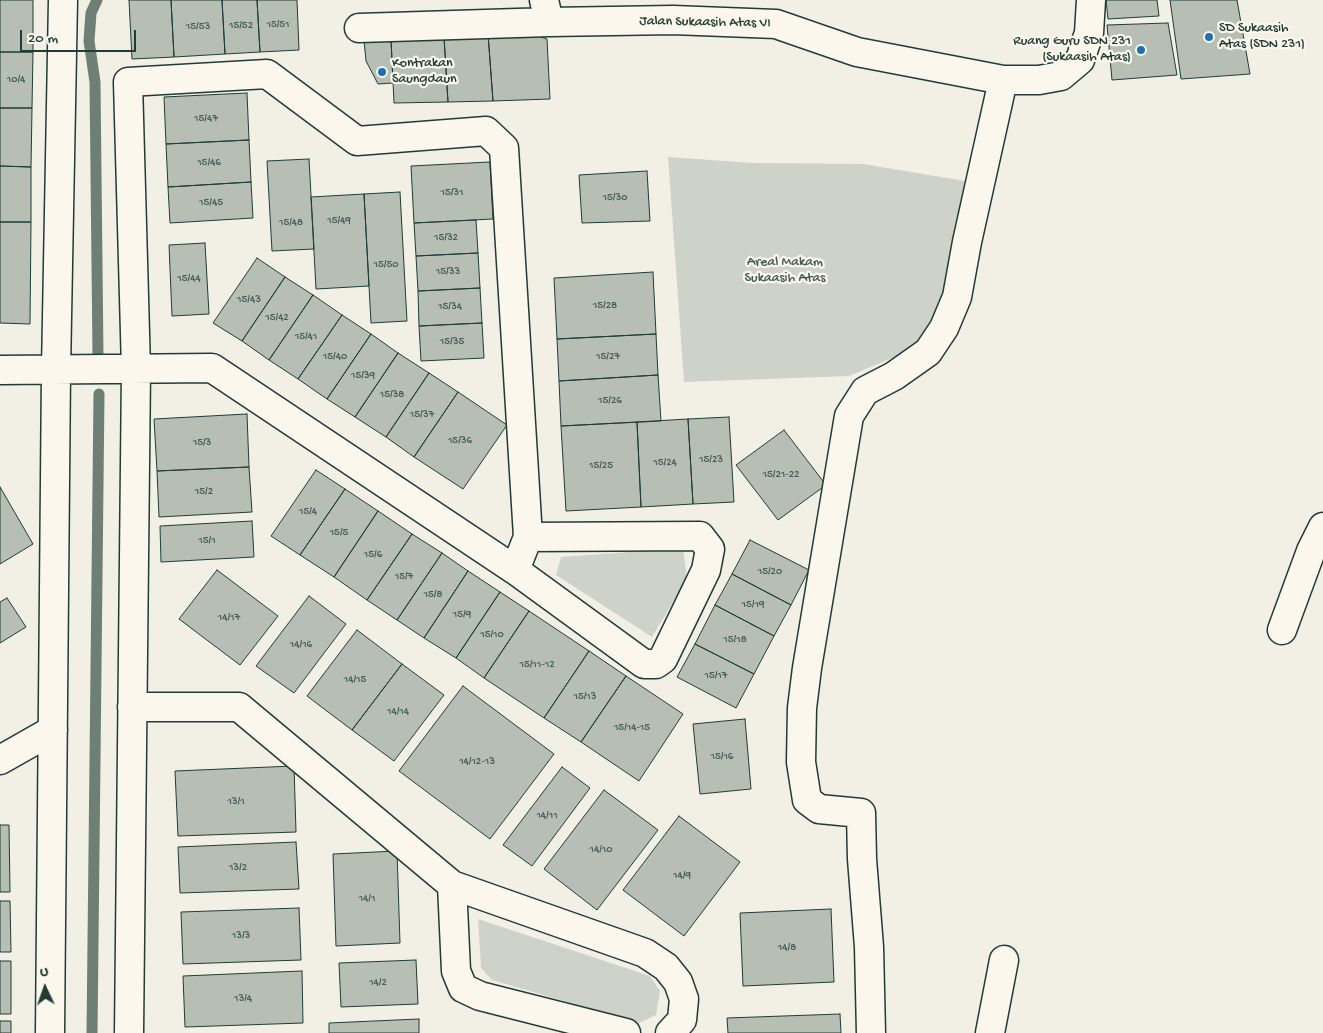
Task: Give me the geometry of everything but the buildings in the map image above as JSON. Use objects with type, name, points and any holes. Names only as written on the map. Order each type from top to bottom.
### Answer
[{"type":"street","points":[[50,1033],[56,370],[63,0]]},
{"type":"street","name":"Jalan Sukaasih Atas VI","points":[[359,28],[546,11],[673,20],[776,24],[857,52],[1003,80],[1039,80],[1060,76],[1080,60],[1089,33],[1091,0]]},
{"type":"street","points":[[129,1033],[136,369],[128,82],[267,74],[358,141],[486,131],[504,148],[528,537],[515,570]]},
{"type":"street","points":[[871,1033],[869,947],[862,859],[861,814],[819,809],[807,800],[801,762],[802,708],[807,668],[849,416],[865,391],[894,376],[928,352],[944,328],[957,296],[1003,80]]},
{"type":"street","points":[[0,370],[212,368],[515,570],[644,664],[656,664],[663,659],[706,570],[710,549],[700,536],[528,537]]},
{"type":"street","points":[[1282,630],[1311,551],[1323,527]]},
{"type":"street","points":[[132,707],[239,707],[452,885],[644,953],[666,967],[678,982],[684,999],[682,1020],[670,1033]]},
{"type":"street","points":[[0,760],[53,730]]},
{"type":"street","points":[[452,885],[456,971],[463,988],[489,999],[626,1033]]},
{"type":"street","points":[[990,1033],[1004,960]]},
{"type":"green space","name":"Areal Makam Sukaasih Atas","points":[[668,157],[753,163],[863,164],[971,182],[945,296],[934,326],[914,349],[849,376],[684,382]]},
{"type":"green space","points":[[683,548],[687,579],[652,637],[556,575],[561,557]]},
{"type":"green space","points":[[478,919],[650,976],[660,991],[656,1015],[639,1023],[492,980],[481,968]]},
{"type":"waterway","points":[[97,0],[91,13],[89,41],[95,82],[98,356]]},
{"type":"waterway","points":[[92,1033],[99,394]]},
{"type":"place","name":"SD Sukaasih Atas (SDN 231)","points":[[1209,37]]},
{"type":"place","name":"Ruang Guru SDN 231 (Sukaasih Atas)","points":[[1141,50]]},
{"type":"place","name":"Kontrakan Saungdaun","points":[[382,72]]}]
